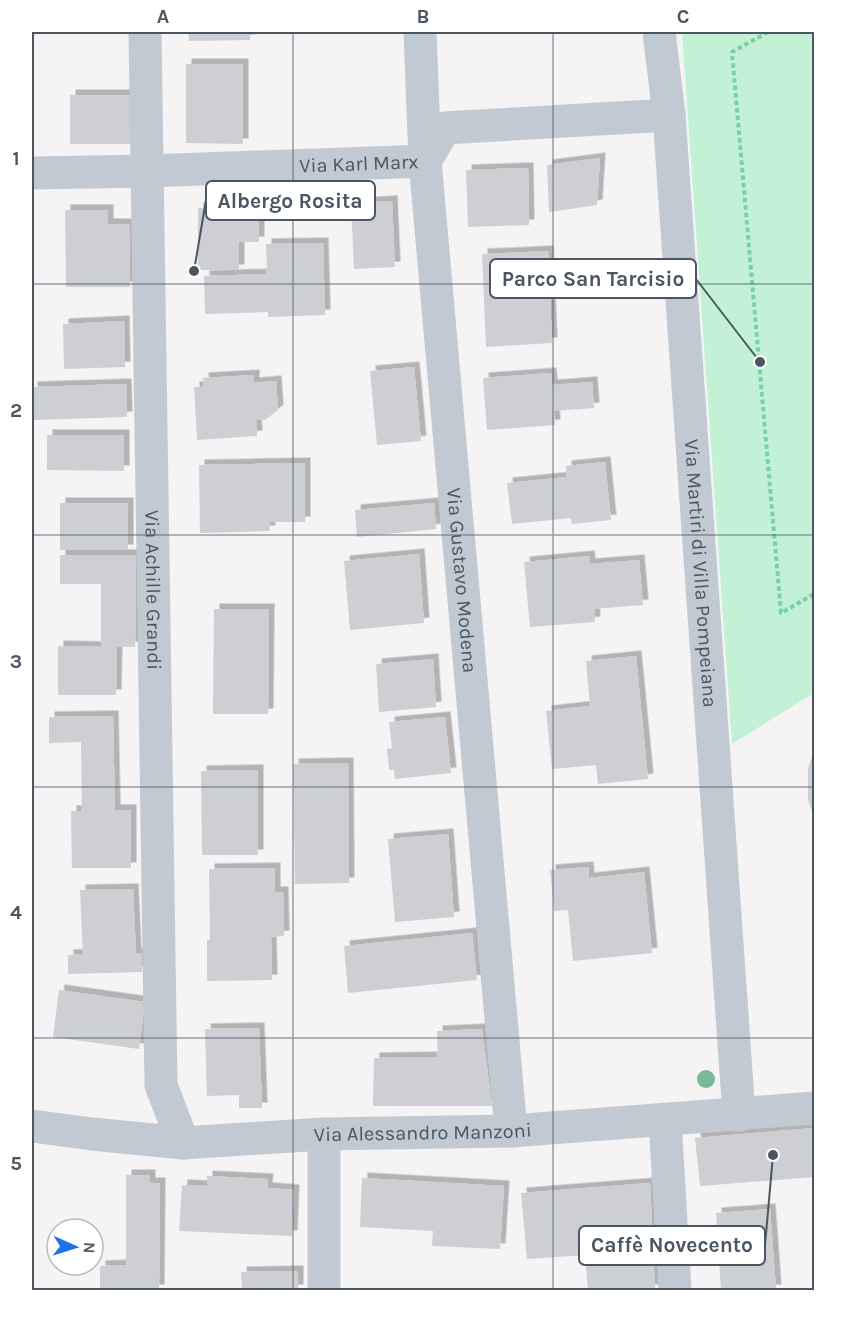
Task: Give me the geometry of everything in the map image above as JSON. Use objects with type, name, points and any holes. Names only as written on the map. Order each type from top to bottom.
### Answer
[{"type":"street","name":"Via Achille Grandi","points":[[145,32],[161,1085],[183,1143]]},
{"type":"street","name":"Via Gustavo Modena","points":[[420,32],[425,161],[511,1131]]},
{"type":"street","name":"Via Martiri di Villa Pompeiana","points":[[659,32],[669,114],[739,1115]]},
{"type":"street","name":"Via Karl Marx","points":[[32,173],[425,161],[445,128],[669,114]]},
{"type":"street","name":"Via Alessandro Manzoni","points":[[32,1126],[183,1143],[324,1134],[511,1131],[814,1108]]},
{"type":"street","points":[[665,1120],[675,1290]]},
{"type":"street","points":[[324,1134],[324,1290]]},
{"type":"path","points":[[768,32],[732,52],[782,613],[814,594]]},
{"type":"green space","points":[[682,32],[814,32],[814,693],[732,744]]},
{"type":"building","points":[[188,32],[250,32],[250,40],[189,41]]},
{"type":"building","points":[[186,64],[243,64],[243,144],[186,143]]},
{"type":"building","points":[[70,95],[132,95],[132,144],[70,144]]},
{"type":"building","points":[[600,158],[597,205],[549,212],[547,165]]},
{"type":"building","points":[[528,168],[529,225],[468,227],[466,170]]},
{"type":"building","points":[[392,201],[395,267],[354,269],[351,203]]},
{"type":"building","points":[[198,208],[259,208],[259,242],[239,242],[239,270],[198,270]]},
{"type":"building","points":[[65,210],[108,210],[108,224],[129,224],[130,287],[66,287]]},
{"type":"building","points":[[323,243],[325,315],[268,317],[268,312],[205,314],[204,276],[267,274],[266,244]]},
{"type":"building","points":[[548,251],[552,343],[486,347],[482,254]]},
{"type":"building","points":[[124,321],[125,367],[64,369],[63,324]]},
{"type":"building","points":[[414,367],[421,441],[377,445],[370,371]]},
{"type":"building","points":[[551,373],[552,385],[592,382],[594,408],[554,411],[555,425],[487,430],[483,378]]},
{"type":"building","points":[[254,375],[254,383],[276,381],[278,410],[265,420],[256,419],[257,436],[197,440],[194,387],[204,387],[203,378]]},
{"type":"building","points":[[126,384],[127,417],[32,420],[32,387]]},
{"type":"building","points":[[47,435],[124,435],[124,471],[47,470]]},
{"type":"building","points":[[605,462],[611,520],[572,524],[571,518],[512,524],[507,483],[567,477],[566,466]]},
{"type":"building","points":[[305,463],[305,522],[269,522],[270,531],[200,533],[199,465]]},
{"type":"building","points":[[60,503],[128,503],[128,550],[60,550]]},
{"type":"building","points":[[434,503],[436,529],[357,537],[355,510]]},
{"type":"building","points":[[419,554],[424,623],[350,630],[344,561]]},
{"type":"building","points":[[60,555],[136,555],[135,647],[117,647],[116,695],[58,695],[58,646],[101,647],[101,584],[60,584]]},
{"type":"building","points":[[589,556],[590,564],[639,560],[643,605],[594,609],[595,622],[530,627],[524,562]]},
{"type":"building","points":[[214,609],[269,609],[268,714],[213,714]]},
{"type":"building","points":[[636,656],[648,779],[598,784],[596,765],[552,769],[546,711],[590,706],[586,661]]},
{"type":"building","points":[[433,659],[436,707],[379,712],[376,664]]},
{"type":"building","points":[[113,716],[115,810],[131,810],[131,868],[72,868],[71,811],[82,811],[81,742],[49,743],[49,717]]},
{"type":"building","points":[[445,717],[451,773],[395,779],[394,770],[389,770],[387,749],[392,748],[389,722]]},
{"type":"building","points":[[814,751],[814,817],[808,800],[808,769]]},
{"type":"building","points":[[348,763],[349,883],[295,884],[293,764]]},
{"type":"building","points":[[258,770],[258,855],[202,855],[201,771]]},
{"type":"building","points":[[448,834],[454,917],[395,922],[388,839]]},
{"type":"building","points":[[588,867],[589,878],[644,872],[652,953],[573,961],[568,910],[554,911],[550,870]]},
{"type":"building","points":[[275,868],[275,892],[283,892],[284,936],[271,937],[272,980],[207,981],[207,940],[210,940],[209,869]]},
{"type":"building","points":[[133,889],[136,954],[141,953],[142,972],[68,974],[68,955],[83,954],[80,890]]},
{"type":"building","points":[[472,933],[477,980],[348,993],[344,946]]},
{"type":"building","points":[[59,990],[145,1002],[139,1049],[53,1037]]},
{"type":"building","points":[[259,1028],[262,1108],[239,1108],[239,1095],[207,1096],[205,1029]]},
{"type":"building","points":[[482,1029],[492,1106],[373,1106],[374,1058],[438,1057],[437,1031]]},
{"type":"building","points":[[814,1128],[814,1177],[700,1186],[695,1138]]},
{"type":"building","points":[[126,1175],[150,1175],[150,1183],[160,1183],[159,1290],[100,1290],[100,1277],[105,1277],[105,1266],[126,1265]]},
{"type":"building","points":[[207,1176],[268,1179],[267,1188],[294,1190],[292,1236],[179,1231],[182,1185],[207,1186]]},
{"type":"building","points":[[362,1178],[504,1186],[500,1249],[432,1246],[433,1231],[360,1227]]},
{"type":"building","points":[[650,1183],[655,1290],[588,1290],[585,1255],[527,1259],[521,1193]]},
{"type":"building","points":[[770,1209],[776,1290],[721,1290],[716,1213]]},
{"type":"building","points":[[298,1271],[298,1290],[242,1290],[241,1272]]},
{"type":"place","name":"Albergo Rosita","points":[[194,271]]},
{"type":"place","name":"Parco San Tarcisio","points":[[760,362]]},
{"type":"place","name":"Caffè Novecento","points":[[773,1155]]}]
